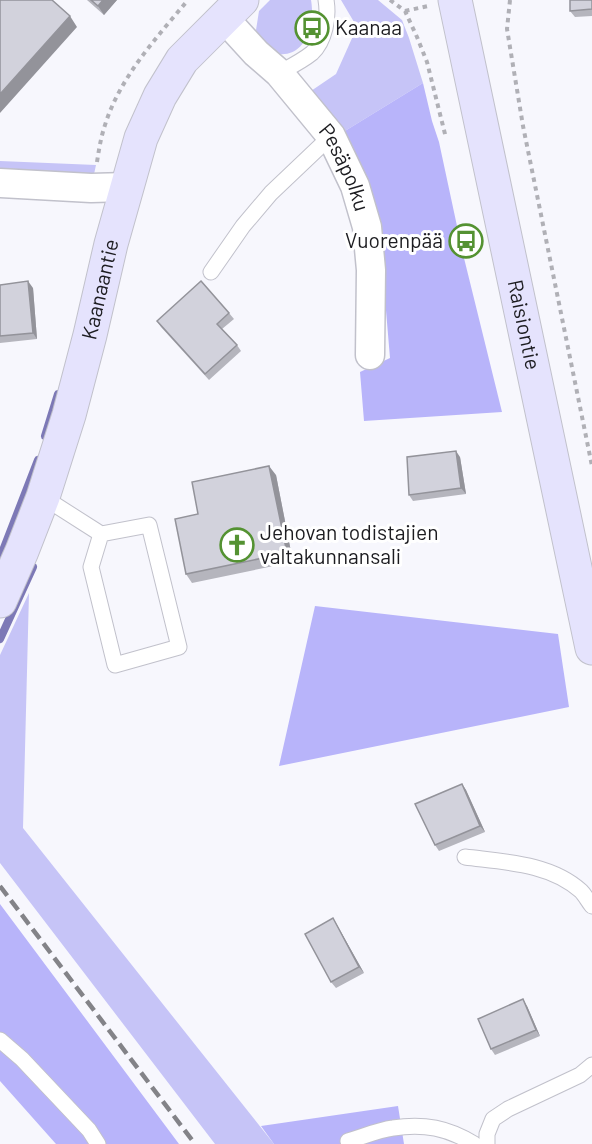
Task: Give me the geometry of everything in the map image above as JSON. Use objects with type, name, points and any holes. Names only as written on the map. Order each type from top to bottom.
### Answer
[{"type":"main road","name":"Raisiontie","points":[[455,0],[592,648]]},
{"type":"main road","name":"Kaanaantie","points":[[0,601],[43,497],[69,415],[108,256],[141,138],[160,96],[182,60],[234,6]]},
{"type":"street","name":"Pesäpolku","points":[[234,6],[256,53],[279,73],[331,136],[356,186],[367,227],[371,270],[370,355]]},
{"type":"street","points":[[0,183],[91,188],[126,187]]},
{"type":"lane","points":[[279,73],[313,52],[318,46],[325,30],[326,0]]},
{"type":"lane","points":[[211,272],[243,226],[271,193],[331,136]]},
{"type":"lane","points":[[43,497],[101,534],[149,525],[179,647],[114,665],[91,567],[101,534]]},
{"type":"lane","points":[[465,857],[528,865],[561,877],[582,891],[592,906]]},
{"type":"lane","points":[[0,1040],[22,1059],[89,1130],[98,1144]]},
{"type":"lane","points":[[487,1144],[487,1134],[493,1119],[507,1109],[580,1075],[592,1065]]},
{"type":"lane","points":[[348,1141],[392,1128],[426,1126],[459,1135],[474,1144]]},
{"type":"path","points":[[390,0],[405,11],[427,62],[446,138]]},
{"type":"path","points":[[510,0],[507,29],[523,126],[592,466]]},
{"type":"shaded area","points":[[270,0],[311,0],[312,20],[308,34],[301,46],[287,54],[277,55],[258,36],[256,30],[259,11]]},
{"type":"shaded area","points":[[341,0],[378,0],[402,20],[423,83],[340,134],[308,93],[336,74],[353,36],[354,22]]},
{"type":"shaded area","points":[[423,83],[502,412],[364,421],[360,372],[390,358],[382,263],[340,134]]},
{"type":"shaded area","points":[[0,161],[96,165],[91,188],[0,183]]},
{"type":"shaded area","points":[[29,593],[23,828],[274,1144],[215,1144],[0,863],[0,655]]},
{"type":"shaded area","points":[[315,606],[558,634],[569,707],[279,766]]},
{"type":"shaded area","points":[[0,904],[179,1144],[56,1144],[0,1081]]},
{"type":"shaded area","points":[[398,1106],[404,1144],[274,1144],[261,1126]]},
{"type":"building","points":[[0,0],[52,0],[70,16],[0,94]]},
{"type":"building","points":[[91,0],[103,0],[98,6]]},
{"type":"building","points":[[570,0],[592,0],[592,9],[570,11]]},
{"type":"building","points":[[28,281],[33,333],[0,336],[0,285]]},
{"type":"building","points":[[201,281],[229,313],[217,324],[237,345],[205,374],[157,321]]},
{"type":"building","points":[[456,451],[461,488],[409,495],[407,457]]},
{"type":"building","name":"Jehovan todistajien valtakunnansali","points":[[269,466],[287,553],[186,574],[175,519],[198,514],[192,482]]},
{"type":"building","points":[[462,784],[480,826],[435,845],[415,804]]},
{"type":"building","points":[[333,918],[359,967],[331,982],[305,934]]},
{"type":"building","points":[[523,999],[536,1030],[491,1049],[478,1019]]},
{"type":"waterway","points":[[45,436],[58,394]]},
{"type":"waterway","points":[[0,558],[38,460]]},
{"type":"waterway","points":[[0,639],[33,567]]},
{"type":"railway","points":[[0,886],[195,1144]]},
{"type":"place","name":"Kaanaa","points":[[312,28]]},
{"type":"place","name":"Vuorenpää","points":[[466,241]]},
{"type":"place","name":"Jehovan todistajien valtakunnansali","points":[[237,545]]}]
